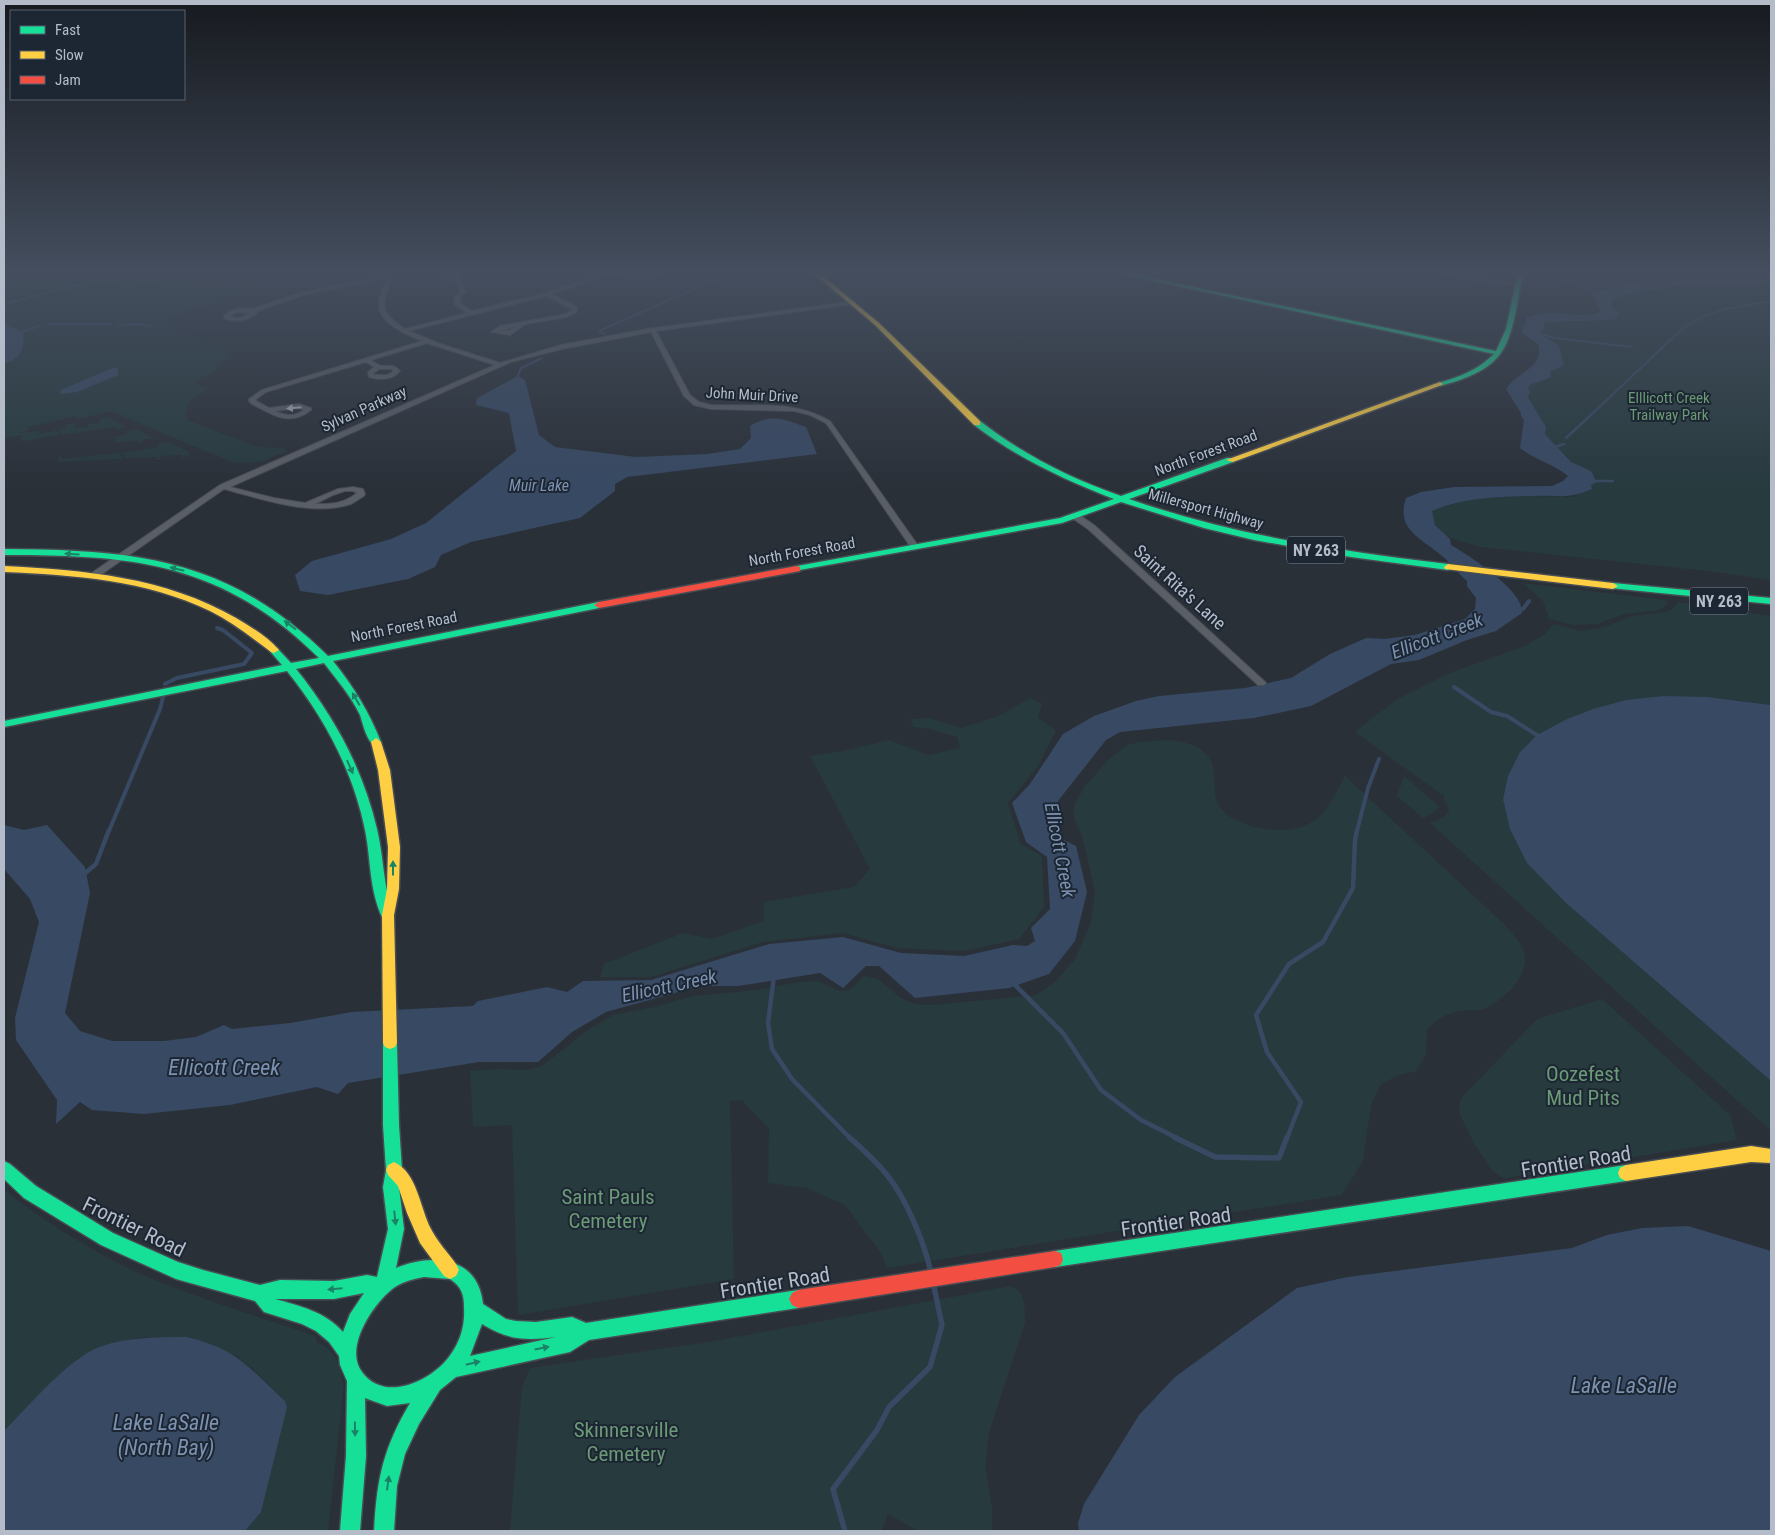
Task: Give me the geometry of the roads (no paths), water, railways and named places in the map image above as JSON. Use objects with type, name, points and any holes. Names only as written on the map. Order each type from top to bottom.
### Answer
[{"type":"street","points":[[269,410],[299,406],[309,409],[302,415],[286,419],[254,404],[251,400],[264,391],[419,344]]},
{"type":"street","points":[[436,344],[499,364]]},
{"type":"street","name":"Sylvan Parkway","points":[[96,574],[223,486],[499,364],[579,344]]},
{"type":"street","name":"John Muir Drive","points":[[659,344],[687,396],[694,403],[715,408],[796,408],[822,417],[828,422],[915,547]]},
{"type":"street","name":"Millersport Highway","points":[[896,344],[990,434],[1072,481],[1180,521],[1288,545],[1400,562],[1667,592],[1739,596],[1771,601]]},
{"type":"street","points":[[1455,344],[1499,353]]},
{"type":"street","name":"North Forest Road","points":[[4,724],[288,665],[665,592],[1075,516],[1475,372],[1499,353],[1504,344]]},
{"type":"street","points":[[366,360],[378,367]]},
{"type":"street","points":[[223,486],[303,506],[349,503],[358,499],[362,494],[356,489],[340,490],[303,506]]},
{"type":"street","name":"Saint Rita's Lane","points":[[1075,516],[1091,527],[1262,683]]},
{"type":"street","points":[[4,552],[120,557],[194,573],[229,589],[284,621],[306,638],[349,687],[366,717],[377,743],[387,780],[393,844],[393,900],[388,916],[391,1125],[394,1170],[391,1187],[396,1237],[384,1286]]},
{"type":"street","points":[[4,569],[96,574],[162,589],[224,614],[253,631],[274,649],[307,688],[329,723],[355,780],[369,822],[382,903],[388,916]]},
{"type":"street","name":"Millersport Highway","points":[[1667,592],[1771,610]]},
{"type":"street","name":"Frontier Road","points":[[451,1369],[570,1342],[586,1332],[949,1275],[1751,1154],[1771,1156]]},
{"type":"street","name":"Frontier Road","points":[[4,1169],[30,1192],[107,1239],[176,1270],[260,1294],[280,1289],[334,1290],[367,1284],[384,1286]]},
{"type":"street","points":[[356,1380],[376,1394],[395,1397],[412,1393],[434,1382],[451,1369],[471,1335],[473,1308],[469,1287],[450,1270],[426,1237],[414,1213],[404,1181],[394,1170]]},
{"type":"street","points":[[350,1531],[356,1456],[356,1380],[348,1353],[356,1321],[367,1304],[384,1286],[396,1277],[414,1270],[430,1268],[450,1270]]},
{"type":"street","name":"Frontier Road","points":[[260,1294],[270,1306],[305,1316],[322,1325],[335,1336],[348,1353]]},
{"type":"street","name":"Frontier Road","points":[[473,1308],[503,1327],[510,1329],[536,1331],[572,1326],[586,1332]]},
{"type":"street","points":[[384,1531],[387,1483],[394,1457],[405,1430],[434,1382]]},
{"type":"water","points":[[4,344],[23,344],[21,353],[15,359],[4,364]]},
{"type":"water","name":"Ellicott Creek","points":[[1538,344],[1555,344],[1559,346],[1564,365],[1550,372],[1551,377],[1530,385],[1528,397],[1546,427],[1545,434],[1571,462],[1591,471],[1597,482],[1591,485],[1592,489],[1575,495],[1494,497],[1468,500],[1432,511],[1435,525],[1450,539],[1451,545],[1482,565],[1505,584],[1515,594],[1521,604],[1522,613],[1496,631],[1467,640],[1419,660],[1391,664],[1311,706],[1254,718],[1120,732],[1106,740],[1058,801],[1056,815],[1062,839],[1076,846],[1087,892],[1075,941],[1049,974],[1009,988],[915,998],[879,966],[866,966],[843,988],[820,973],[738,986],[700,986],[606,1012],[572,1032],[538,1062],[479,1062],[348,1083],[338,1094],[317,1087],[230,1105],[144,1114],[92,1110],[80,1102],[56,1124],[57,1100],[16,1040],[15,1018],[39,922],[30,899],[4,869],[4,825],[24,830],[47,825],[85,867],[90,893],[65,1013],[80,1031],[112,1041],[164,1041],[196,1037],[224,1025],[232,1029],[290,1023],[352,1012],[473,1006],[478,1001],[547,987],[567,992],[583,981],[651,980],[769,944],[843,937],[901,953],[964,956],[1013,945],[1027,946],[1035,941],[1031,928],[1050,909],[1047,857],[1026,842],[1012,803],[1030,784],[1063,734],[1094,716],[1136,701],[1159,696],[1245,688],[1291,678],[1330,654],[1366,638],[1384,639],[1415,635],[1465,619],[1475,609],[1476,598],[1467,586],[1467,581],[1407,526],[1404,518],[1406,498],[1421,492],[1454,487],[1552,486],[1563,481],[1568,476],[1520,448],[1524,420],[1506,389],[1510,383],[1534,364],[1538,358]]},
{"type":"water","points":[[112,368],[118,368],[118,375],[77,392],[60,394],[61,390]]},
{"type":"water","name":"Muir Lake","points":[[518,376],[525,380],[539,435],[555,447],[636,457],[707,454],[740,449],[751,438],[750,426],[772,418],[806,427],[817,454],[627,477],[615,484],[615,491],[580,518],[471,542],[441,555],[435,567],[408,579],[328,595],[300,591],[295,575],[312,561],[391,539],[426,523],[516,451],[509,413],[476,405],[477,398]]},
{"type":"water","points":[[1664,696],[1707,697],[1771,705],[1771,1081],[1566,903],[1527,863],[1510,829],[1503,799],[1508,776],[1520,752],[1537,735],[1567,719],[1593,709],[1626,700]]},
{"type":"water","name":"Lake LaSalle","points":[[1688,1226],[1771,1251],[1771,1531],[1079,1531],[1078,1523],[1084,1504],[1139,1415],[1175,1377],[1297,1288],[1348,1277],[1572,1248],[1607,1235],[1642,1228]]},
{"type":"water","name":"Lake LaSalle (North Bay)","points":[[186,1337],[218,1347],[241,1361],[285,1401],[287,1407],[261,1512],[245,1531],[4,1531],[4,1431],[50,1383],[76,1360],[89,1352],[112,1343],[133,1339]]},
{"type":"waterway","points":[[1603,344],[1632,347]]},
{"type":"waterway","points":[[1593,413],[1666,344]]},
{"type":"waterway","points":[[518,376],[521,368],[542,358]]},
{"type":"waterway","points":[[1566,438],[1594,412]]},
{"type":"waterway","points":[[1552,448],[1564,444]]},
{"type":"waterway","points":[[1593,481],[1613,481]]},
{"type":"waterway","points":[[1523,609],[1529,601]]},
{"type":"waterway","points":[[165,684],[177,678],[244,664],[252,653],[223,630],[217,628]]},
{"type":"waterway","points":[[1454,687],[1491,712],[1507,716],[1537,735]]},
{"type":"waterway","points":[[109,831],[160,709],[163,697]]},
{"type":"waterway","points":[[1357,831],[1368,788],[1379,759]]},
{"type":"waterway","points":[[83,875],[96,864],[109,830]]},
{"type":"waterway","points":[[1287,1138],[1301,1102],[1267,1052],[1256,1015],[1289,964],[1323,942],[1353,888],[1357,830]]},
{"type":"waterway","points":[[774,976],[768,1023],[772,1049],[792,1079],[849,1137]]},
{"type":"waterway","points":[[1014,984],[1063,1033],[1101,1090],[1141,1120],[1177,1138]]},
{"type":"waterway","points":[[849,1137],[883,1170],[901,1196],[919,1235],[931,1273]]},
{"type":"waterway","points":[[1174,1137],[1215,1157],[1279,1158],[1287,1137]]},
{"type":"waterway","points":[[845,1531],[833,1489],[877,1430],[889,1407],[930,1367],[942,1325],[934,1287]]},
{"type":"park label","name":"Elllicott Creek Trailway Park","points":[[1669,406]]},
{"type":"park label","name":"Oozefest Mud Pits","points":[[1583,1086]]},
{"type":"park label","name":"Saint Pauls Cemetery","points":[[608,1209]]},
{"type":"park label","name":"Skinnersville Cemetery","points":[[626,1442]]}]
